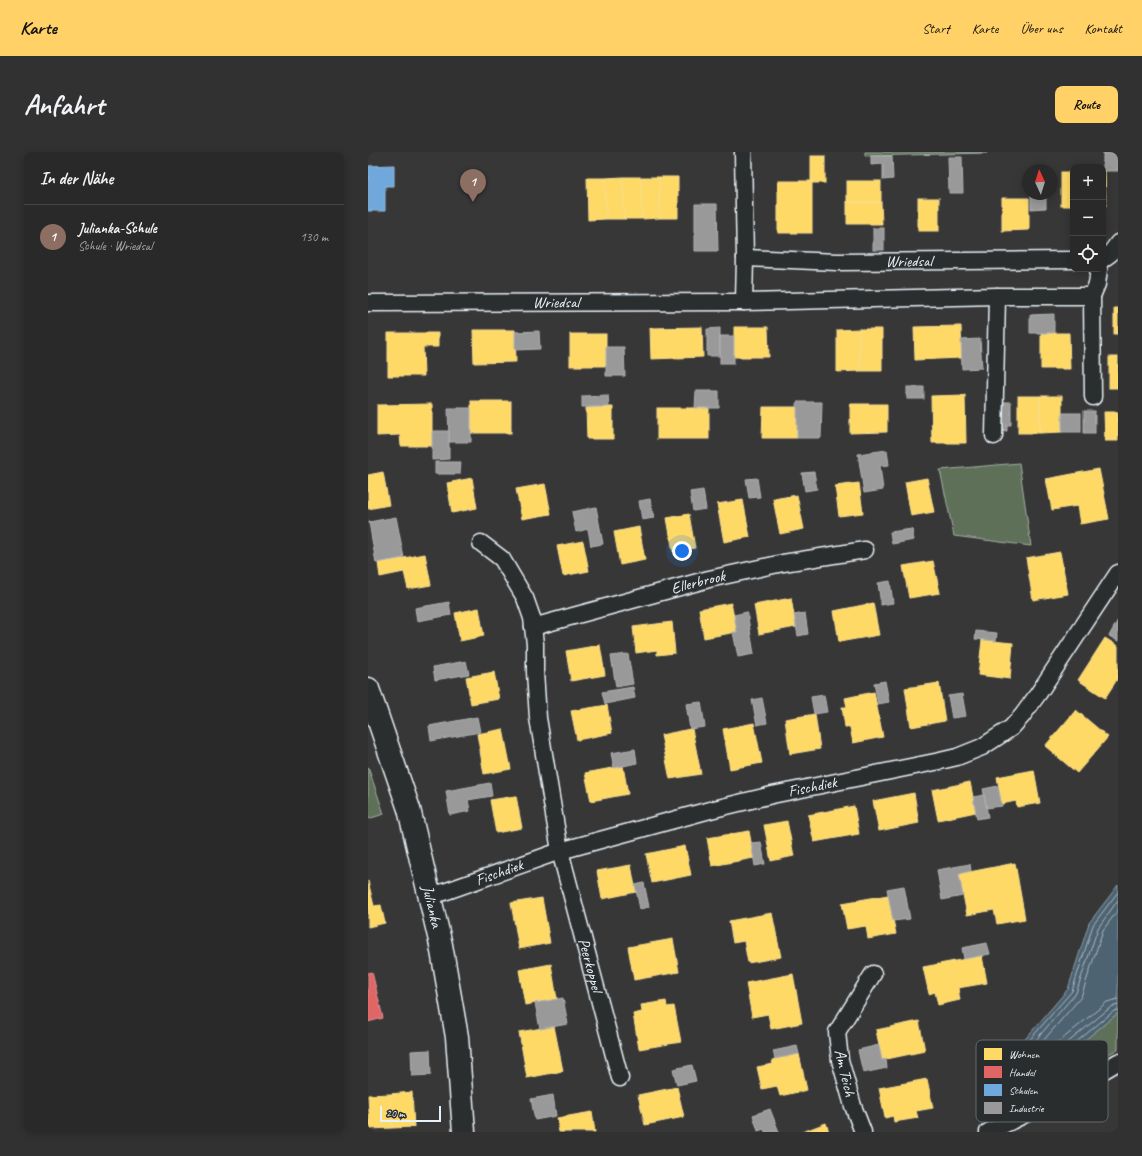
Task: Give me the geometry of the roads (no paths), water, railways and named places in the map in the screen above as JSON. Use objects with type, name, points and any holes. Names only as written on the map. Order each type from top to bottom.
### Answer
[{"type":"street","points":[[743,152],[745,258],[744,302]]},
{"type":"street","points":[[1106,257],[1118,243]]},
{"type":"street","name":"Wriedsal","points":[[745,258],[837,262],[1070,260]]},
{"type":"street","points":[[1093,397],[1092,296],[1097,284],[1099,272]]},
{"type":"street","points":[[994,436],[997,296]]},
{"type":"street","name":"Wriedsal","points":[[368,303],[744,302],[997,296],[1092,296]]},
{"type":"street","points":[[480,543],[502,559],[520,588],[529,608],[535,644],[538,718],[560,852]]},
{"type":"street","name":"Ellerbrook","points":[[533,627],[709,579],[783,563],[865,550]]},
{"type":"street","name":"Fischdiek","points":[[429,896],[560,852],[710,810],[772,795],[940,761],[957,757],[982,747],[1011,728],[1022,716],[1118,573]]},
{"type":"street","name":"Julianka","points":[[368,689],[409,809],[441,945],[457,1037],[464,1132]]},
{"type":"street","name":"Peerkoppel","points":[[560,852],[620,1078]]},
{"type":"street","name":"Am Teich","points":[[863,1132],[853,1106],[840,1060],[838,1032],[873,974]]},
{"type":"street","points":[[1108,1068],[1118,1062]]},
{"type":"street","points":[[988,1132],[1010,1122]]},
{"type":"water","points":[[1118,885],[1118,1013],[1085,1040],[1024,1040],[1068,989],[1089,923]]},
{"type":"place","name":"Julianka-Schule","points":[[473,202]]}]
